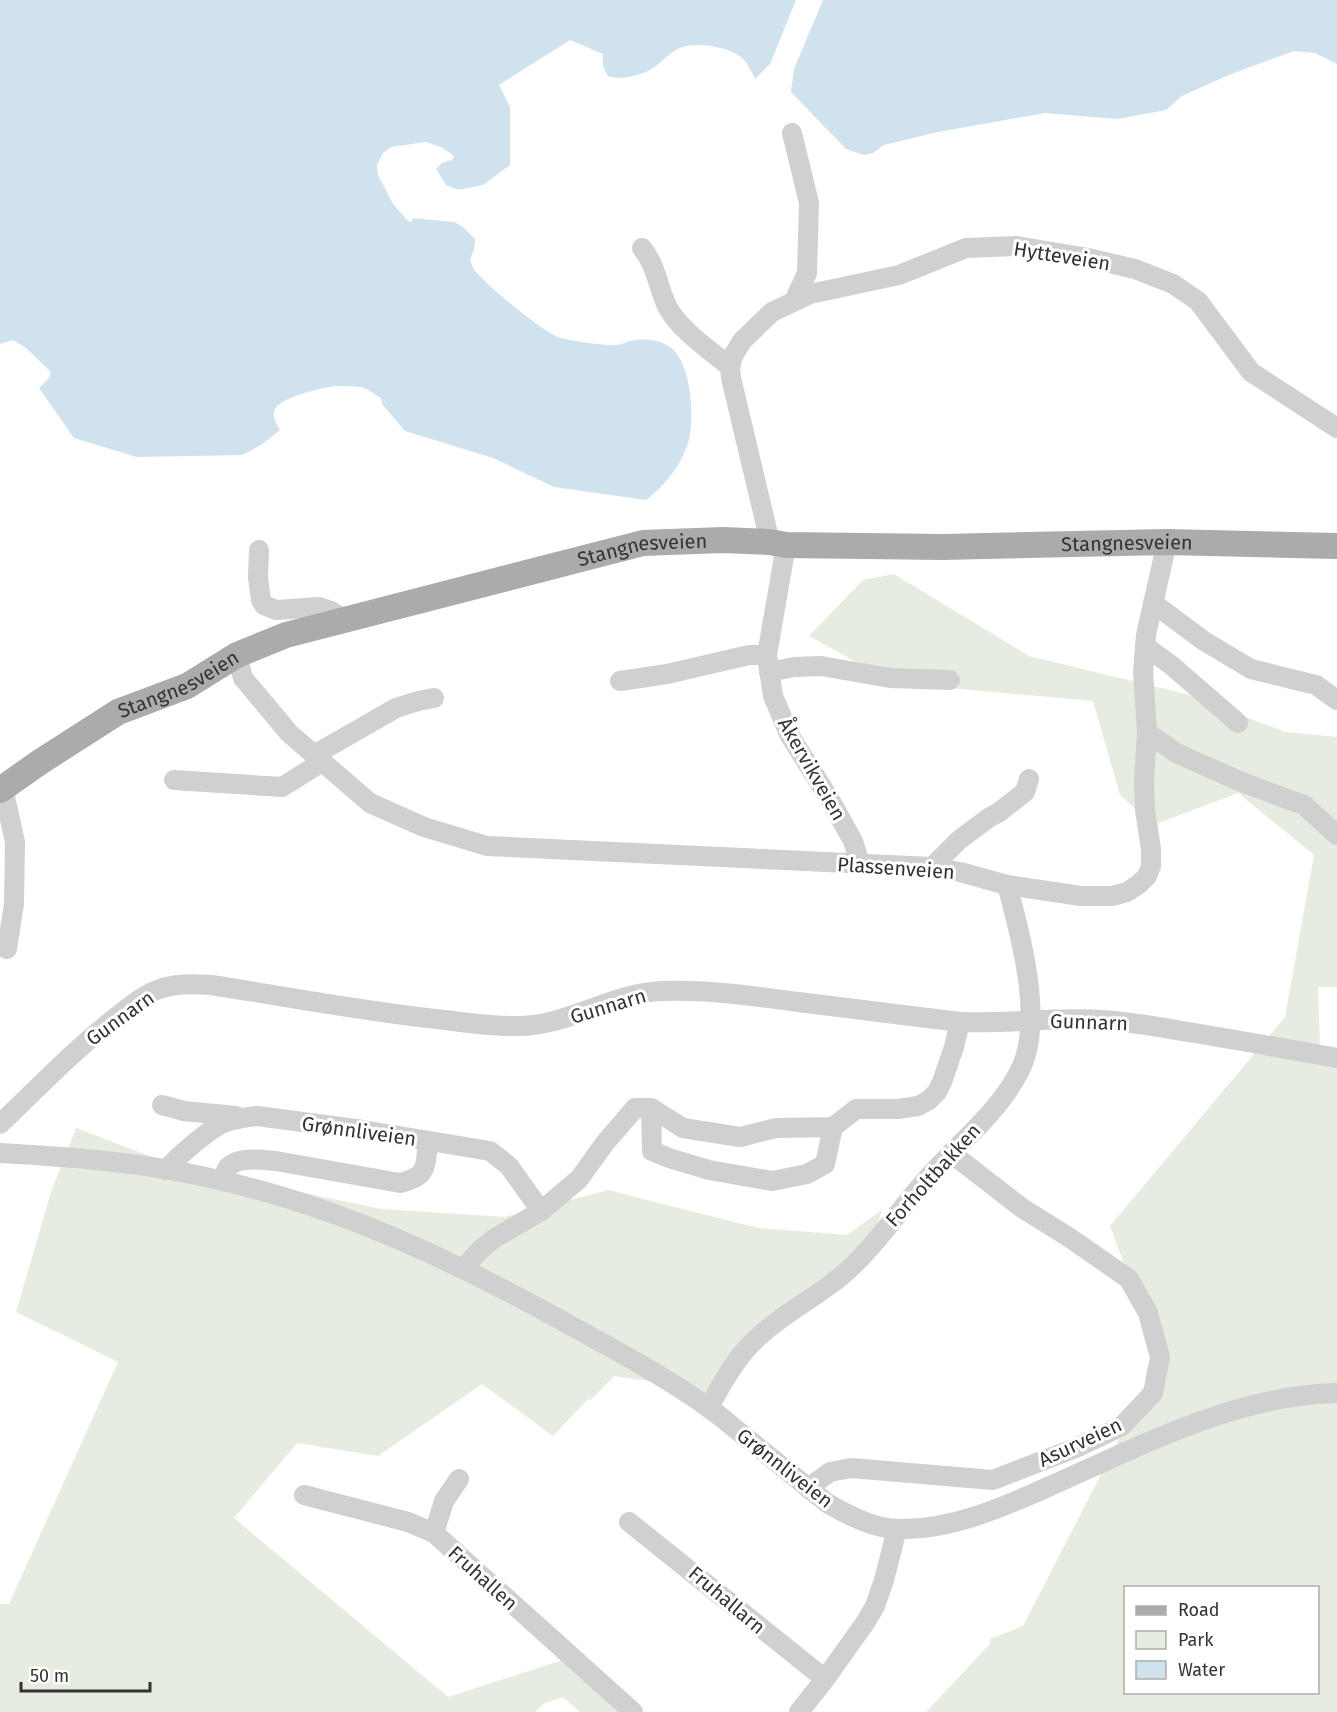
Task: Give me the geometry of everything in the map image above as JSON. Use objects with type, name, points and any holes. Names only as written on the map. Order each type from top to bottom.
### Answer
[{"type":"main road","name":"Stangnesveien","points":[[2,789],[118,712],[187,686],[237,655],[286,635],[643,543],[723,540],[778,544],[943,547],[1167,542],[1337,546]]},
{"type":"street","points":[[792,133],[809,203],[807,273],[794,302]]},
{"type":"street","name":"Hytteveien","points":[[730,367],[733,356],[742,341],[772,312],[810,294],[899,275],[966,248],[1016,246],[1088,258],[1135,269],[1173,284],[1198,302],[1251,372],[1337,428]]},
{"type":"street","points":[[642,248],[653,264],[666,303],[674,317],[730,367],[730,378],[778,544]]},
{"type":"street","name":"Plassenveien","points":[[237,655],[243,678],[289,733],[370,803],[424,827],[487,846],[932,867],[1007,885],[1081,896],[1112,896],[1127,892],[1139,884],[1147,876],[1151,866],[1151,849],[1145,810],[1147,732],[1143,672],[1146,635],[1167,542]]},
{"type":"street","name":"Åkervikveien","points":[[778,544],[768,663],[773,696],[790,736],[853,841],[860,864]]},
{"type":"street","points":[[259,550],[258,578],[261,600],[264,605],[276,610],[319,607],[345,620]]},
{"type":"street","points":[[1153,603],[1204,641],[1251,669],[1337,689]]},
{"type":"street","points":[[1145,646],[1171,665],[1238,723]]},
{"type":"street","points":[[620,681],[667,674],[749,655],[768,663],[794,667],[821,666],[890,678],[950,680]]},
{"type":"street","points":[[1316,685],[1337,700]]},
{"type":"street","points":[[174,780],[282,787],[318,759],[396,708],[434,698]]},
{"type":"street","points":[[1147,732],[1176,753],[1244,783],[1304,805],[1337,835]]},
{"type":"street","points":[[932,867],[959,840],[1025,792],[1029,779]]},
{"type":"street","points":[[2,789],[15,842],[14,904],[7,949]]},
{"type":"street","name":"Forholtbakken","points":[[709,1408],[719,1388],[750,1345],[847,1271],[865,1253],[924,1181],[1003,1098],[1019,1072],[1026,1056],[1030,995],[1018,926],[1007,885]]},
{"type":"street","name":"Gunnarn","points":[[0,1124],[96,1033],[141,998],[172,985],[189,983],[395,1015],[514,1026],[559,1021],[640,993],[661,991],[735,994],[960,1022],[1102,1020],[1154,1026],[1337,1058]]},
{"type":"street","points":[[464,1268],[481,1248],[541,1211],[579,1179],[605,1143],[635,1108],[651,1108],[683,1128],[740,1137],[776,1128],[833,1126],[856,1109],[898,1109],[918,1106],[937,1092],[942,1082],[960,1022]]},
{"type":"street","points":[[162,1105],[184,1111],[248,1117]]},
{"type":"street","points":[[651,1108],[652,1151],[709,1170],[772,1181],[807,1174],[825,1164],[833,1126]]},
{"type":"street","name":"Grønnliveien","points":[[166,1170],[176,1158],[225,1122],[257,1116],[490,1151],[509,1166],[541,1211]]},
{"type":"street","points":[[224,1181],[226,1169],[230,1166],[255,1159],[400,1183],[414,1180],[424,1170],[428,1141]]},
{"type":"street","name":"Grønnliveien","points":[[0,1153],[117,1162],[224,1181],[339,1215],[410,1244],[464,1268],[615,1350],[709,1408],[827,1503],[848,1515],[872,1524],[897,1529],[950,1523],[999,1508],[1160,1438],[1233,1410],[1283,1398],[1337,1394]]},
{"type":"street","name":"Asurveien","points":[[808,1488],[830,1472],[851,1468],[993,1480],[1078,1447],[1122,1426],[1153,1393],[1160,1356],[1148,1313],[1129,1279],[1022,1208],[951,1153]]},
{"type":"street","points":[[434,1533],[444,1501],[459,1479]]},
{"type":"street","name":"Fruhallen","points":[[304,1495],[408,1522],[434,1533],[633,1712]]},
{"type":"street","name":"Fruhallarn","points":[[629,1522],[825,1679]]},
{"type":"street","points":[[799,1712],[825,1679],[875,1606],[897,1529]]},
{"type":"green space","points":[[894,574],[1029,656],[1186,694],[1285,732],[1337,737],[1337,987],[1318,987],[1320,1049],[1337,1052],[1337,1712],[926,1712],[990,1644],[990,1639],[1023,1626],[1160,1360],[1110,1226],[1285,1017],[1314,855],[1238,793],[1153,825],[1120,795],[1093,701],[894,683],[809,636],[863,580]]},
{"type":"green space","points":[[76,1128],[173,1165],[381,1209],[505,1217],[608,1190],[758,1228],[847,1235],[882,1210],[871,1245],[768,1329],[713,1410],[667,1384],[614,1376],[591,1400],[588,1399],[553,1436],[482,1384],[378,1456],[297,1443],[234,1518],[448,1697],[566,1659],[624,1712],[580,1712],[563,1697],[543,1704],[535,1712],[0,1712],[0,1604],[9,1604],[118,1362],[16,1312],[51,1192]]},
{"type":"water","points":[[0,0],[796,0],[770,64],[755,79],[747,63],[738,55],[722,48],[704,45],[687,46],[676,50],[653,68],[631,77],[608,76],[603,67],[603,54],[570,40],[499,85],[510,107],[510,165],[483,185],[456,189],[446,185],[436,169],[442,163],[452,160],[454,156],[443,148],[426,142],[391,147],[383,153],[377,165],[378,175],[393,204],[407,220],[411,222],[413,218],[454,222],[463,227],[475,239],[470,259],[473,268],[526,316],[550,333],[579,342],[619,345],[645,339],[661,342],[670,347],[683,366],[691,409],[690,436],[684,454],[675,469],[665,483],[646,500],[554,487],[493,458],[405,431],[382,404],[381,398],[360,387],[351,386],[321,389],[282,402],[274,412],[280,430],[261,445],[242,455],[137,457],[74,438],[39,388],[49,378],[51,372],[26,348],[13,340],[0,344]]},
{"type":"water","points":[[823,0],[1337,0],[1337,64],[1315,53],[1294,51],[1231,74],[1182,96],[1166,110],[1117,119],[1045,113],[938,132],[884,145],[873,153],[864,155],[846,149],[791,92],[794,69]]}]
